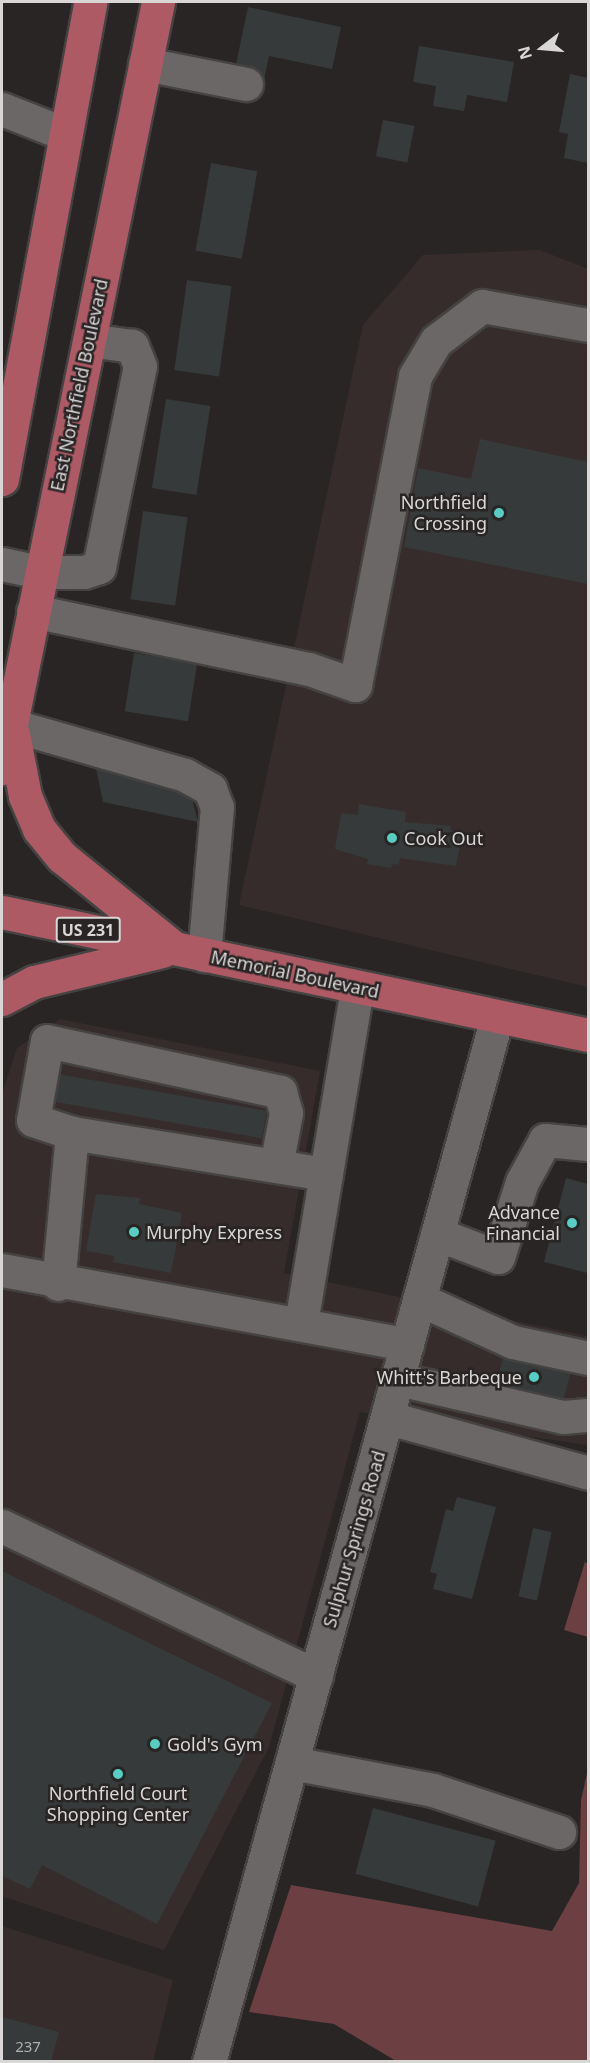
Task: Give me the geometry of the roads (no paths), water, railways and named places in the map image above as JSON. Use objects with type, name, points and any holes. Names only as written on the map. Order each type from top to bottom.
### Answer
[{"type":"main road","points":[[2,479],[90,2]]},
{"type":"main road","name":"East Northfield Boulevard","points":[[2,768],[40,572],[158,2]]},
{"type":"main road","points":[[11,725],[25,795],[39,828],[62,857],[189,952]]},
{"type":"main road","name":"Memorial Boulevard","points":[[2,912],[588,1035]]},
{"type":"main road","points":[[2,999],[34,982],[189,952]]},
{"type":"street","points":[[145,64],[246,84]]},
{"type":"street","points":[[2,109],[65,134]]},
{"type":"street","points":[[33,611],[309,669],[355,685],[415,376],[436,341],[482,306],[588,325]]},
{"type":"street","points":[[2,564],[40,572],[84,572],[99,567],[140,366],[132,346],[89,340]]},
{"type":"street","points":[[11,725],[185,775],[210,789],[217,807],[189,952]]},
{"type":"street","points":[[301,1323],[357,987]]},
{"type":"street","name":"Sulphur Springs Road","points":[[209,2061],[389,1418],[419,1299],[497,1017]]},
{"type":"street","points":[[276,1166],[286,1113],[280,1092],[47,1041],[33,1120],[72,1133],[276,1166],[326,1174]]},
{"type":"street","points":[[58,1284],[72,1133]]},
{"type":"street","points":[[437,1234],[498,1257],[522,1182],[545,1140],[588,1144]]},
{"type":"street","points":[[2,1270],[58,1284],[301,1323],[407,1344]]},
{"type":"street","points":[[419,1299],[513,1342],[588,1358]]},
{"type":"street","points":[[398,1379],[563,1417],[588,1415]]},
{"type":"street","points":[[389,1418],[588,1473]]},
{"type":"street","points":[[2,1526],[316,1676]]},
{"type":"street","points":[[292,1763],[434,1790],[559,1832]]},
{"type":"place","name":"Northfield Crossing","points":[[499,513]]},
{"type":"place","name":"Cook Out","points":[[392,838]]},
{"type":"place","name":"Advance Financial","points":[[572,1223]]},
{"type":"place","name":"Murphy Express","points":[[134,1232]]},
{"type":"place","name":"Whitt's Barbeque","points":[[534,1377]]},
{"type":"place","name":"Gold's Gym","points":[[155,1744]]},
{"type":"place","name":"Northfield Court Shopping Center","points":[[118,1774]]}]
